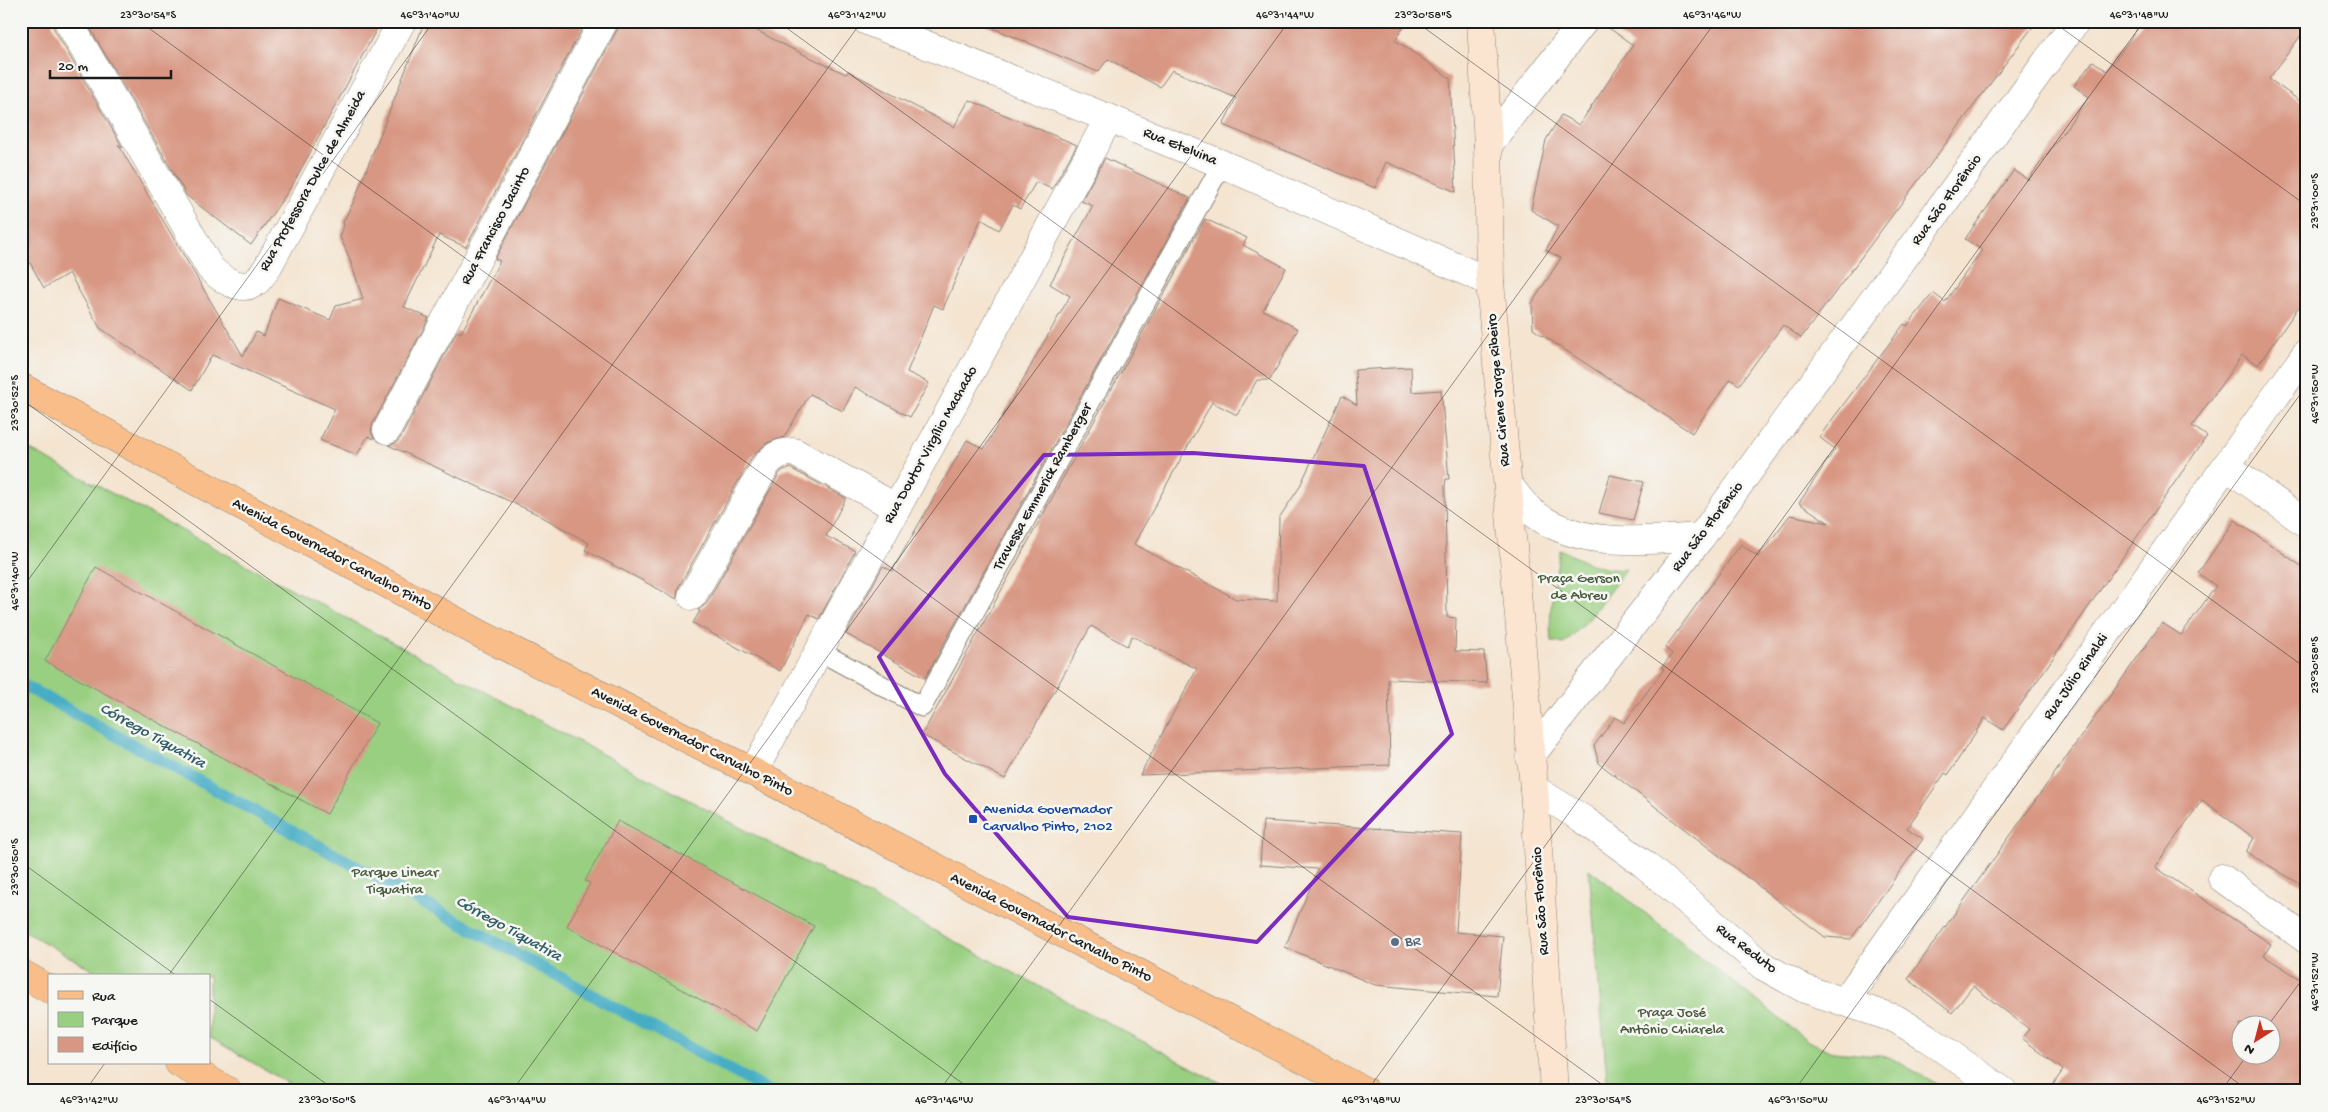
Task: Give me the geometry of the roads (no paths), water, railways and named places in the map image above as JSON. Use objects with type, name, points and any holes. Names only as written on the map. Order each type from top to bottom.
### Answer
[{"type":"main road","name":"Avenida Governador Carvalho Pinto","points":[[21,387],[484,636],[753,772],[1365,1091]]},
{"type":"main road","points":[[21,973],[48,988]]},
{"type":"main road","points":[[181,1064],[228,1091]]},
{"type":"street","name":"Rua Professora Dulce de Almeida","points":[[68,21],[210,268],[220,278],[233,284],[245,286],[256,283],[266,270],[402,21]]},
{"type":"street","name":"Rua Francisco Jacinto","points":[[388,430],[604,21]]},
{"type":"street","name":"Rua Etelvina","points":[[867,21],[1222,164],[1490,282]]},
{"type":"street","name":"Rua Cirene Jorge Ribeiro","points":[[1481,21],[1488,145],[1490,282],[1530,757]]},
{"type":"street","points":[[1488,145],[1584,21]]},
{"type":"street","name":"Rua São Florêncio","points":[[1554,1091],[1534,790],[1530,757],[1701,537],[2076,21]]},
{"type":"street","name":"Rua Doutor Virgílio Machado","points":[[753,772],[1109,118]]},
{"type":"street","name":"Rua Júlio Rinaldi","points":[[1845,1002],[1891,934],[2307,352]]},
{"type":"street","points":[[692,596],[766,465],[773,457],[783,452],[794,452],[897,508]]},
{"type":"street","points":[[2226,466],[2307,524]]},
{"type":"street","points":[[1508,484],[1534,515],[1558,528],[1585,538],[1649,540],[1701,537]]},
{"type":"street","name":"Rua Reduto","points":[[1534,790],[1583,819],[1644,864],[1763,966],[1805,989],[1896,1019],[1926,1037],[2003,1091]]},
{"type":"street","points":[[2222,878],[2307,940]]},
{"type":"lane","name":"Travessa Emmerick Ramberger","points":[[819,651],[922,707],[1222,164]]},
{"type":"waterway","name":"Córrego Tiquatira","points":[[21,684],[769,1091]]},
{"type":"place","name":"Avenida Governador Carvalho Pinto, 2102","points":[[973,819]]},
{"type":"place","name":"BR","points":[[1395,942]]},
{"type":"park label","name":"Praça Gerson de Abreu","points":[[1579,588]]},
{"type":"park label","name":"Parque Linear Tiquatira","points":[[395,882]]},
{"type":"park label","name":"Praça José Antônio Chiarela","points":[[1672,1022]]}]
